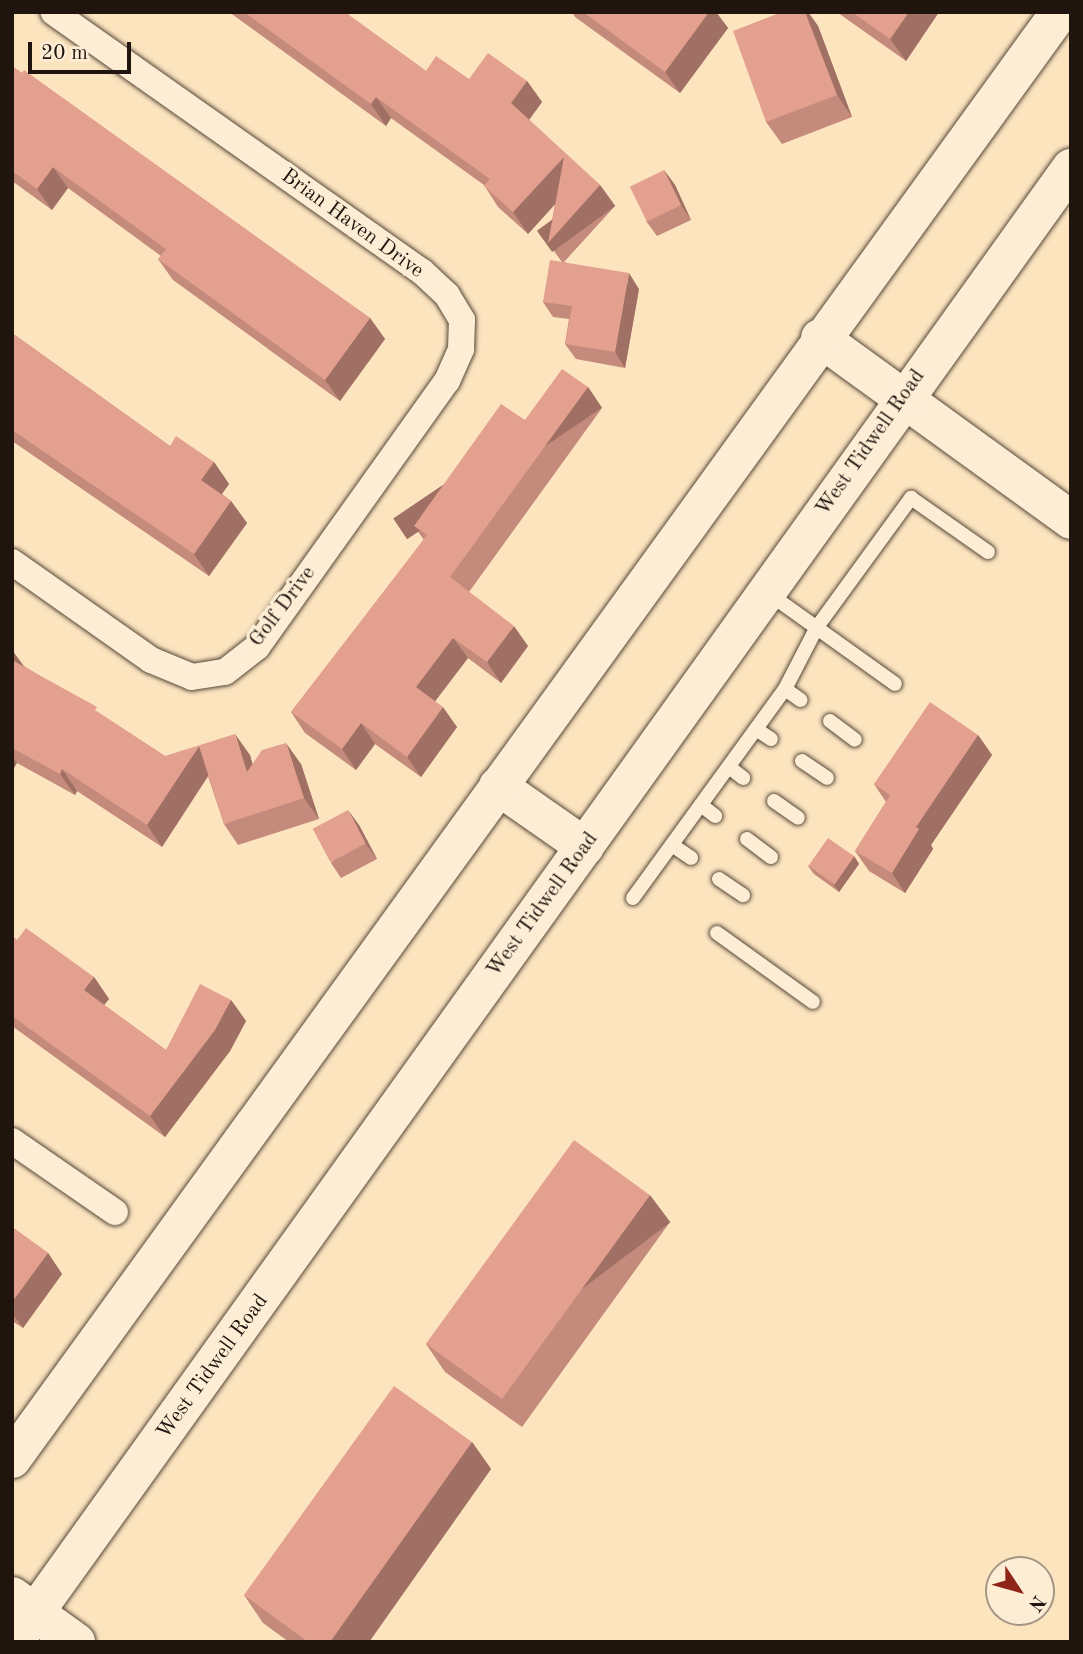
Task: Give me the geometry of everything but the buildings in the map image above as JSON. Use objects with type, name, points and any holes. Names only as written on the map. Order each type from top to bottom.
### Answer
[{"type":"main road","points":[[12,1459],[820,338],[1060,12]]},
{"type":"main road","name":"West Tidwell Road","points":[[20,1617],[585,847],[902,399],[1071,168]]},
{"type":"main road","points":[[820,338],[902,399],[1068,511]]},
{"type":"main road","points":[[498,786],[585,847]]},
{"type":"main road","points":[[20,1617],[76,1642]]},
{"type":"street","name":"Brian Haven Drive","points":[[53,12],[422,272],[447,295],[462,320],[461,349],[447,381],[357,506]]},
{"type":"street","name":"Golf Drive","points":[[12,562],[151,660],[192,677],[225,671],[257,647],[357,506]]},
{"type":"street","points":[[12,1141],[115,1212]]},
{"type":"lane","points":[[633,898],[757,729],[785,688],[817,627],[911,498],[988,552]]},
{"type":"lane","points":[[766,591],[895,684]]},
{"type":"lane","points":[[785,688],[801,700]]},
{"type":"lane","points":[[830,721],[855,740]]},
{"type":"lane","points":[[757,729],[771,739]]},
{"type":"lane","points":[[802,761],[827,778]]},
{"type":"lane","points":[[729,767],[743,778]]},
{"type":"lane","points":[[774,801],[798,818]]},
{"type":"lane","points":[[701,805],[715,816]]},
{"type":"lane","points":[[747,839],[771,857]]},
{"type":"lane","points":[[672,845],[691,858]]},
{"type":"lane","points":[[719,879],[743,895]]},
{"type":"lane","points":[[717,933],[813,1002]]}]
